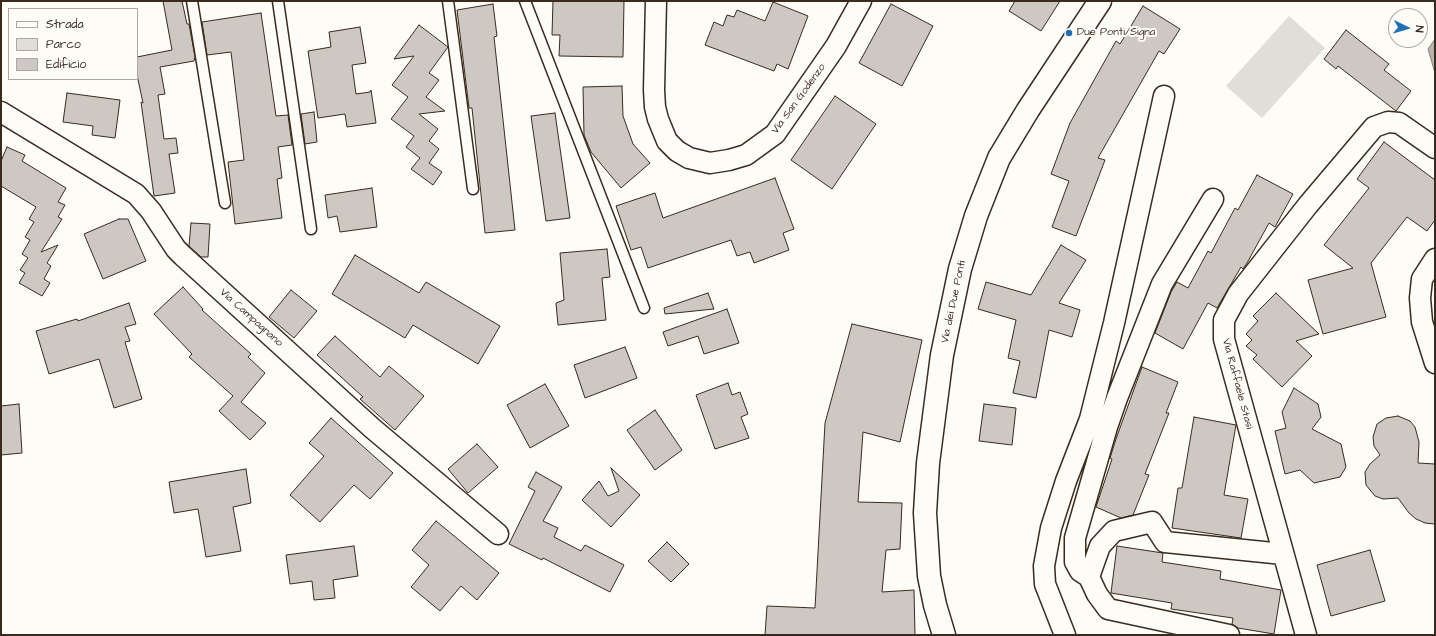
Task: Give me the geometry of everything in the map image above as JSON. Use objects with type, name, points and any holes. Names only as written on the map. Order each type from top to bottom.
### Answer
[{"type":"street","name":"Via San Godenzo","points":[[656,1],[654,90],[655,107],[658,119],[667,141],[677,151],[689,158],[710,163],[730,160],[746,155],[775,134],[836,46],[861,1]]},
{"type":"street","name":"Via dei Due Ponti","points":[[944,635],[935,605],[929,576],[925,513],[928,463],[942,355],[960,268],[976,216],[1000,158],[1028,110],[1100,1]]},
{"type":"street","points":[[1164,96],[1114,323],[1098,423],[1075,538],[1075,562],[1080,571],[1088,577],[1097,594],[1108,609],[1230,635]]},
{"type":"street","name":"Via Campagnano","points":[[1,112],[136,194],[151,211],[171,242],[183,256],[372,428],[498,534]]},
{"type":"street","name":"Via Raffaele Stasi","points":[[1306,635],[1224,339],[1224,320],[1242,288],[1308,205],[1374,127],[1378,124],[1388,122],[1399,123],[1435,148]]},
{"type":"street","points":[[1065,635],[1045,584],[1044,566],[1051,528],[1066,481],[1098,423],[1162,284],[1213,199]]},
{"type":"street","points":[[1435,259],[1422,279],[1420,298],[1422,322],[1435,363]]},
{"type":"street","points":[[1088,577],[1100,546],[1114,531],[1152,522],[1166,542],[1284,554]]},
{"type":"lane","points":[[192,1],[225,202]]},
{"type":"lane","points":[[278,1],[310,229]]},
{"type":"lane","points":[[448,1],[474,189]]},
{"type":"lane","points":[[526,1],[644,308]]},
{"type":"green space","points":[[1289,16],[1325,48],[1262,118],[1226,86]]},
{"type":"shaded area","points":[[1435,39],[1435,73],[1428,49]]},
{"type":"building","points":[[163,1],[182,1],[187,24],[189,24],[195,57],[194,61],[160,67],[165,94],[158,95],[164,139],[176,138],[178,153],[169,154],[175,193],[154,196],[141,102],[143,103],[138,80],[138,57],[172,50]]},
{"type":"building","points":[[553,1],[624,1],[623,57],[559,56],[560,35],[552,35]]},
{"type":"building","points":[[1015,1],[1060,1],[1041,31],[1009,11]]},
{"type":"building","points":[[773,2],[808,16],[788,69],[777,64],[774,71],[705,45],[714,22],[723,26],[727,15],[734,17],[737,10],[765,21]]},
{"type":"building","points":[[493,4],[497,36],[494,37],[515,230],[485,233],[472,108],[469,108],[457,10]]},
{"type":"building","points":[[891,4],[933,26],[902,86],[859,63]]},
{"type":"building","points":[[1143,6],[1180,29],[1164,54],[1159,51],[1098,158],[1105,160],[1076,236],[1052,227],[1069,181],[1051,174],[1070,123],[1116,41],[1120,44]]},
{"type":"building","points":[[261,13],[276,116],[288,115],[292,145],[278,147],[282,178],[277,179],[282,218],[235,224],[228,162],[244,160],[231,52],[207,55],[202,22]]},
{"type":"building","points":[[419,25],[448,47],[429,73],[439,80],[426,97],[445,111],[419,114],[438,129],[429,141],[439,149],[429,163],[442,172],[433,185],[411,169],[420,158],[406,147],[414,136],[391,119],[408,97],[392,85],[414,56],[394,59]]},
{"type":"building","points":[[360,27],[366,63],[352,65],[356,94],[370,92],[371,90],[376,123],[347,127],[345,114],[318,118],[308,51],[331,47],[329,32]]},
{"type":"building","points":[[1346,30],[1389,64],[1384,70],[1411,91],[1396,111],[1338,66],[1336,69],[1324,59]]},
{"type":"building","points":[[622,86],[623,116],[633,144],[650,163],[621,188],[591,152],[584,135],[583,87]]},
{"type":"building","points":[[67,93],[120,100],[115,138],[92,135],[93,126],[63,122]]},
{"type":"building","points":[[835,96],[876,124],[832,189],[791,160]]},
{"type":"building","points":[[314,112],[317,142],[305,144],[301,114]]},
{"type":"building","points":[[555,113],[570,218],[546,221],[531,116]]},
{"type":"building","points":[[1384,142],[1435,180],[1435,220],[1427,231],[1407,217],[1371,263],[1386,317],[1323,334],[1308,280],[1353,268],[1324,245],[1369,188],[1357,179]]},
{"type":"building","points":[[7,147],[25,155],[22,161],[66,188],[58,202],[65,205],[58,217],[62,219],[41,252],[58,245],[47,263],[51,266],[44,279],[50,283],[42,296],[19,283],[25,273],[20,270],[28,258],[22,254],[30,240],[25,237],[34,222],[29,219],[36,207],[1,186],[1,161]]},
{"type":"building","points":[[1257,175],[1293,194],[1275,227],[1269,223],[1247,263],[1243,269],[1241,267],[1217,308],[1208,303],[1183,349],[1155,333],[1171,292],[1177,282],[1188,288],[1208,251],[1211,253],[1235,208],[1238,210]]},
{"type":"building","points":[[775,178],[794,229],[783,233],[789,250],[754,263],[750,252],[737,256],[731,240],[648,268],[641,247],[631,250],[616,206],[655,193],[663,218]]},
{"type":"building","points":[[372,188],[377,227],[340,232],[337,216],[328,218],[325,195]]},
{"type":"building","points":[[119,219],[128,219],[146,261],[103,279],[84,234]]},
{"type":"building","points":[[191,223],[210,224],[208,257],[201,257],[189,246]]},
{"type":"building","points":[[1061,245],[1086,260],[1059,303],[1080,310],[1072,337],[1049,330],[1036,398],[1013,393],[1020,361],[1008,358],[1016,320],[978,309],[986,282],[1031,295]]},
{"type":"building","points":[[607,249],[610,277],[602,278],[606,320],[558,325],[556,303],[564,300],[560,253]]},
{"type":"building","points":[[355,255],[419,293],[426,282],[500,326],[478,364],[413,325],[405,338],[332,294]]},
{"type":"building","points":[[183,287],[203,309],[202,310],[251,354],[248,357],[265,373],[241,402],[266,423],[250,440],[219,411],[233,396],[189,357],[192,354],[154,314]]},
{"type":"building","points":[[291,290],[317,311],[294,338],[269,317]]},
{"type":"building","points":[[708,293],[714,309],[665,314],[664,308]]},
{"type":"building","points":[[1276,293],[1319,334],[1296,341],[1312,356],[1282,387],[1253,359],[1257,355],[1246,346],[1252,340],[1246,334],[1258,321],[1253,316]]},
{"type":"building","points":[[129,303],[136,324],[125,327],[130,341],[125,342],[142,399],[114,408],[99,359],[49,374],[36,331],[77,319],[78,321]]},
{"type":"building","points":[[727,309],[739,343],[704,354],[698,336],[668,346],[663,332]]},
{"type":"building","points":[[852,324],[922,340],[900,442],[863,432],[858,502],[902,503],[900,549],[886,550],[882,592],[914,590],[915,635],[765,635],[767,606],[815,608],[825,423]]},
{"type":"building","points":[[335,336],[380,377],[389,366],[424,396],[395,430],[360,399],[363,397],[317,355]]},
{"type":"building","points":[[625,347],[637,378],[585,398],[574,365]]},
{"type":"building","points":[[1142,367],[1178,382],[1166,413],[1169,413],[1145,474],[1149,475],[1133,515],[1121,518],[1096,507],[1112,459],[1110,458],[1116,439]]},
{"type":"building","points":[[728,383],[732,395],[740,392],[748,414],[741,417],[749,438],[715,449],[696,395]]},
{"type":"building","points":[[545,384],[569,426],[530,448],[507,405]]},
{"type":"building","points":[[1294,388],[1318,404],[1321,417],[1312,429],[1341,444],[1346,467],[1340,477],[1314,483],[1300,470],[1285,474],[1275,431],[1286,428],[1282,412]]},
{"type":"building","points":[[19,404],[22,453],[1,455],[1,406]]},
{"type":"building","points":[[984,404],[1016,408],[1012,445],[979,441]]},
{"type":"building","points":[[655,410],[682,450],[655,470],[627,430]]},
{"type":"building","points":[[1398,416],[1410,421],[1415,427],[1419,442],[1418,463],[1435,464],[1435,524],[1425,523],[1416,519],[1409,513],[1398,498],[1383,499],[1375,496],[1366,485],[1365,472],[1370,464],[1380,455],[1374,446],[1373,437],[1377,424],[1386,418]]},
{"type":"building","points":[[1194,417],[1236,425],[1224,495],[1248,499],[1241,538],[1172,528],[1178,488],[1182,488]]},
{"type":"building","points":[[331,418],[393,473],[370,499],[354,485],[320,522],[290,495],[324,456],[309,443]]},
{"type":"building","points":[[477,444],[498,467],[468,493],[448,469]]},
{"type":"building","points":[[611,468],[640,495],[611,527],[582,500],[599,481],[608,496],[619,491]]},
{"type":"building","points":[[246,469],[251,503],[233,507],[241,551],[206,557],[198,509],[174,513],[169,482]]},
{"type":"building","points":[[536,472],[562,487],[543,521],[558,528],[554,537],[581,551],[585,545],[624,565],[610,592],[543,558],[542,560],[509,544],[535,491],[528,487]]},
{"type":"building","points":[[436,521],[499,573],[477,600],[461,586],[440,611],[411,587],[429,565],[412,550]]},
{"type":"building","points":[[667,542],[689,564],[671,582],[648,561]]},
{"type":"building","points":[[354,546],[358,576],[333,580],[335,598],[314,600],[312,581],[290,584],[286,555]]},
{"type":"building","points":[[1117,546],[1163,553],[1162,562],[1221,571],[1220,579],[1281,590],[1274,634],[1238,628],[1232,624],[1233,618],[1171,609],[1172,603],[1111,593]]},
{"type":"building","points":[[1370,550],[1385,601],[1331,616],[1317,565]]},
{"type":"place","name":"Due Ponti/Signa","points":[[1069,33]]}]
